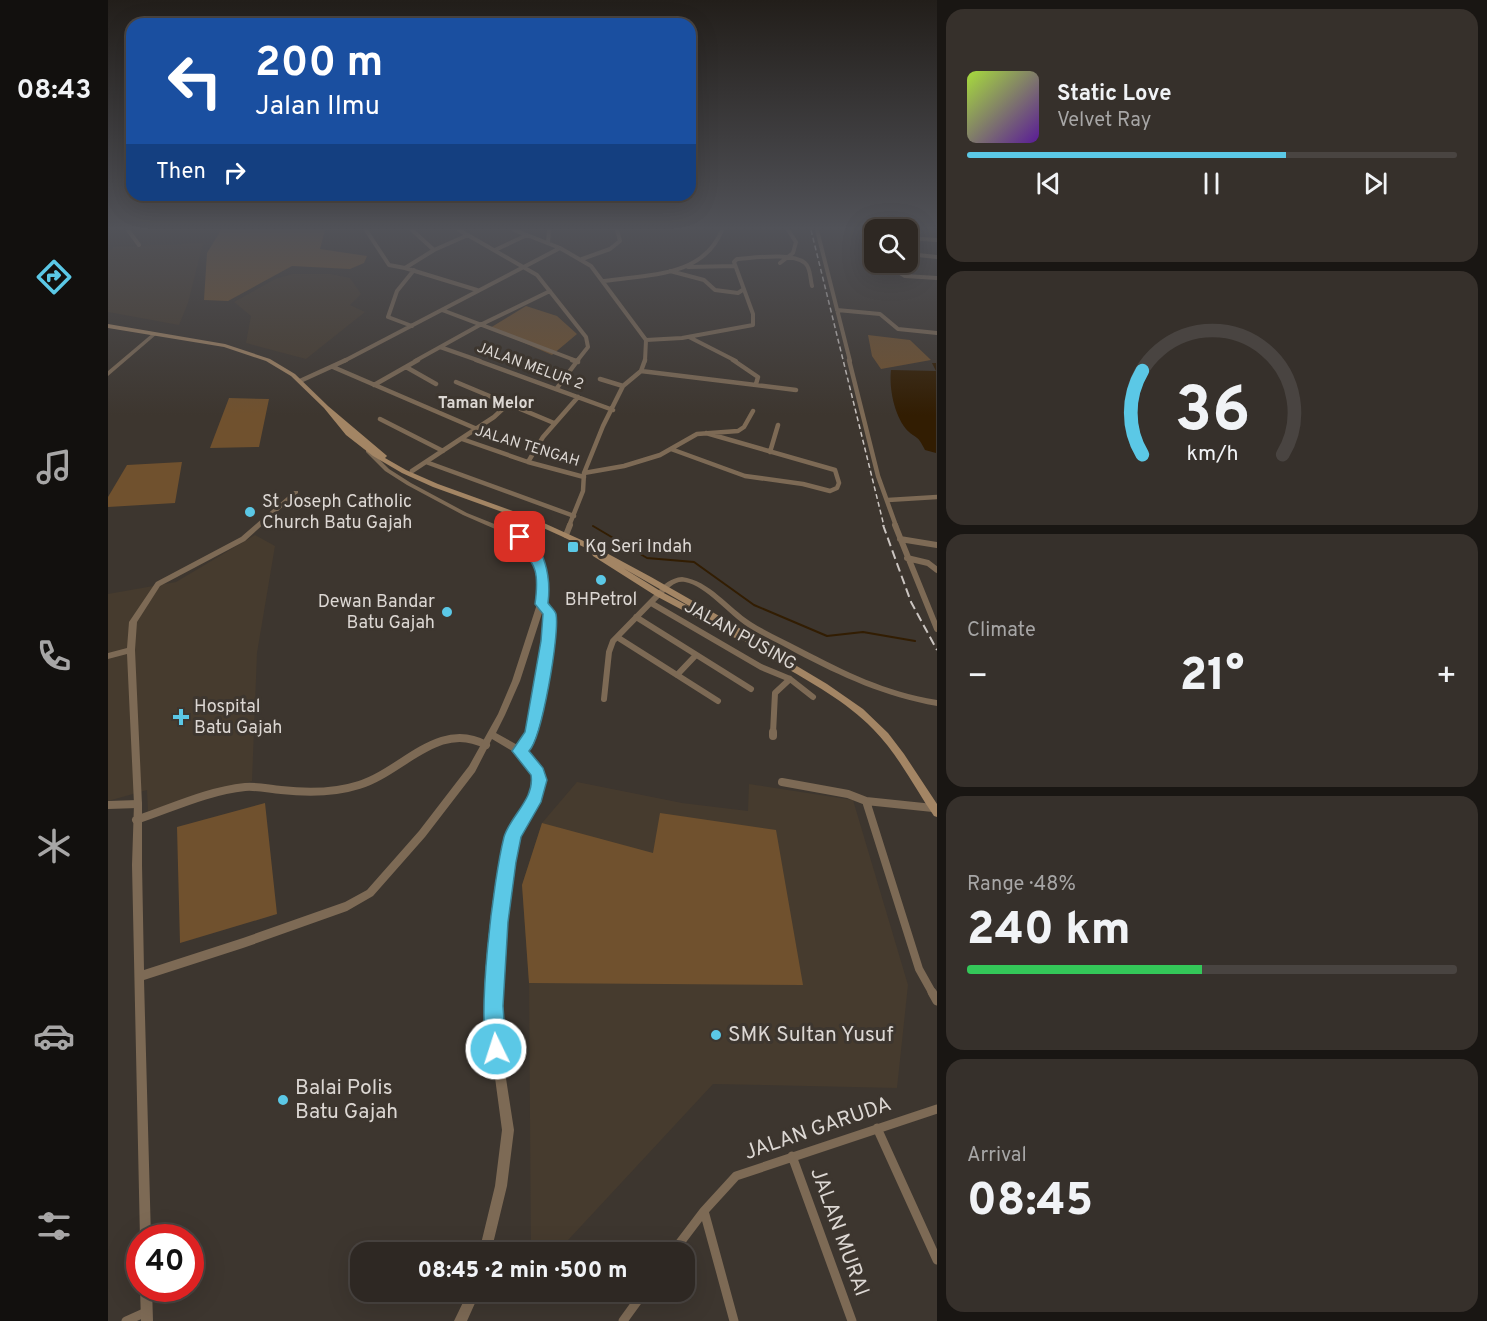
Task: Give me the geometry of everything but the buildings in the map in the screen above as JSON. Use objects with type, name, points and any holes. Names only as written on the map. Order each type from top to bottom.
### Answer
[{"type":"main road","points":[[108,326],[252,352],[300,381],[384,458],[431,482],[566,535],[593,551],[603,560],[661,591],[723,630],[747,639],[842,697],[876,726],[891,743],[935,811]]},
{"type":"main road","points":[[326,407],[337,423],[368,451],[431,482]]},
{"type":"street","points":[[396,292],[388,317],[412,326]]},
{"type":"street","points":[[300,381],[331,368],[474,292]]},
{"type":"street","points":[[374,385],[478,326],[549,292]]},
{"type":"street","points":[[551,292],[586,337],[588,347],[557,388]]},
{"type":"street","points":[[566,535],[574,516],[584,475],[603,426],[623,387],[641,371],[647,356],[646,340],[612,292]]},
{"type":"street","points":[[646,340],[688,337],[753,325],[755,322],[745,292]]},
{"type":"street","points":[[832,292],[878,476],[906,558],[936,630]]},
{"type":"street","points":[[442,310],[478,326],[578,362]]},
{"type":"street","points":[[837,310],[880,314],[898,329],[936,333]]},
{"type":"street","points":[[108,374],[155,334]]},
{"type":"street","points":[[688,337],[706,344],[755,373],[758,377],[756,384]]},
{"type":"street","name":"JALAN MELUR 2","points":[[440,347],[613,410]]},
{"type":"street","points":[[406,367],[436,384]]},
{"type":"street","points":[[331,368],[477,429]]},
{"type":"street","points":[[641,371],[796,390]]},
{"type":"street","points":[[600,379],[623,387]]},
{"type":"street","points":[[456,382],[554,423]]},
{"type":"street","points":[[528,462],[554,423],[578,397]]},
{"type":"street","points":[[412,471],[477,429],[508,404]]},
{"type":"street","points":[[584,475],[660,455],[697,434],[738,431],[744,427],[753,411]]},
{"type":"street","points":[[380,419],[381,422],[443,451]]},
{"type":"street","points":[[770,452],[778,425]]},
{"type":"street","points":[[671,448],[711,465],[753,478],[812,486],[830,491],[837,488],[839,483],[835,470],[770,452],[752,450],[706,433]]},
{"type":"street","name":"JALAN TENGAH","points":[[462,439],[528,462],[584,475]]},
{"type":"street","points":[[140,976],[347,906],[370,893],[422,834],[472,769],[492,735],[516,681],[541,604],[544,583],[542,572],[525,541],[465,514],[387,470],[368,451]]},
{"type":"street","points":[[384,458],[387,470]]},
{"type":"street","points":[[426,462],[574,516]]},
{"type":"street","points":[[145,1224],[136,820],[138,804],[131,650],[133,621],[151,590],[158,584],[243,539],[296,492]]},
{"type":"street","points":[[888,500],[936,497]]},
{"type":"street","points":[[900,539],[936,545]]},
{"type":"street","points":[[906,558],[928,563],[936,570]]},
{"type":"street","points":[[604,699],[609,652],[617,637],[661,591],[676,580],[696,584],[745,621],[875,690],[906,699],[936,703]]},
{"type":"street","name":"JALAN PUSING","points":[[651,603],[761,667],[790,679],[813,697]]},
{"type":"street","points":[[520,751],[529,742],[532,732],[548,641],[549,613],[541,604]]},
{"type":"street","points":[[636,617],[751,689]]},
{"type":"street","points":[[617,637],[718,702]]},
{"type":"street","points":[[108,656],[131,650]]},
{"type":"street","points":[[677,675],[696,655]]},
{"type":"street","points":[[773,736],[775,693],[790,679]]},
{"type":"street","points":[[487,1242],[501,1186],[508,1130],[494,1033],[500,922],[513,835],[536,797],[539,780],[538,773],[520,751],[492,735]]},
{"type":"street","points":[[136,820],[248,787],[299,791],[339,789],[367,783],[411,760],[440,741],[455,736],[468,736],[486,745]]},
{"type":"street","points":[[782,782],[848,794],[866,801],[935,811]]},
{"type":"street","points":[[866,801],[919,969],[936,1001]]},
{"type":"street","points":[[108,805],[138,804]]},
{"type":"street","name":"JALAN GARUDA","points":[[681,1242],[704,1211],[736,1176],[936,1108]]},
{"type":"street","points":[[877,1128],[936,1260]]},
{"type":"street","name":"JALAN MURAI","points":[[792,1156],[852,1321]]},
{"type":"street","points":[[704,1211],[734,1321]]},
{"type":"street","points":[[460,1321],[469,1302]]},
{"type":"street","points":[[623,1321],[637,1302]]},
{"type":"street","points":[[126,1321],[146,1316]]},
{"type":"shaded area","points":[[108,292],[191,292],[179,325],[108,312]]},
{"type":"shaded area","points":[[205,292],[245,292],[228,301],[204,300]]},
{"type":"shaded area","points":[[252,292],[359,292],[361,294],[350,305],[365,312],[306,359],[246,343],[251,316],[234,302]]},
{"type":"shaded area","points":[[526,306],[557,316],[577,334],[552,355],[490,328]]},
{"type":"shaded area","points":[[868,335],[910,340],[931,360],[881,369],[872,356]]},
{"type":"shaded area","points":[[891,370],[936,371],[936,453],[925,450],[918,439],[906,429],[898,416],[893,401]]},
{"type":"shaded area","points":[[229,398],[269,399],[259,447],[210,448]]},
{"type":"shaded area","points":[[182,462],[175,503],[108,507],[108,497],[127,465]]},
{"type":"shaded area","name":"Hospital Batu Gajah","points":[[255,535],[275,546],[257,653],[252,781],[148,811],[147,790],[108,801],[108,594],[176,582]]},
{"type":"shaded area","name":"SMK Sultan Yusuf","points":[[577,782],[682,803],[748,811],[749,784],[853,800],[908,985],[897,1088],[713,1084],[566,1242],[531,1242],[529,983],[522,885],[542,823]]},
{"type":"shaded area","points":[[265,803],[277,914],[180,943],[177,827]]},
{"type":"shaded area","points":[[660,813],[776,830],[803,985],[529,983],[522,885],[542,823],[653,853]]},
{"type":"waterway","points":[[593,526],[647,558],[694,562],[754,605],[827,636],[863,632],[915,641]]},
{"type":"railway","points":[[826,292],[884,526]]},
{"type":"railway","points":[[883,525],[911,602],[937,650]]},
{"type":"place","name":"St Joseph Catholic Church Batu Gajah","points":[[250,512]]},
{"type":"place","name":"Kg Seri Indah","points":[[573,547]]},
{"type":"place","name":"BHPetrol","points":[[601,580]]},
{"type":"place","name":"Dewan Bandar Batu Gajah","points":[[447,612]]},
{"type":"place","name":"Hospital Batu Gajah","points":[[181,717]]},
{"type":"place","name":"SMK Sultan Yusuf","points":[[716,1035]]},
{"type":"place","name":"Balai Polis Batu Gajah","points":[[283,1100]]},
{"type":"district","name":"Taman Melor","points":[[486,404]]},
{"type":"route","points":[[496,1049],[494,1006],[500,922],[508,862],[513,835],[518,823],[536,797],[539,780],[538,773],[520,751],[529,742],[532,732],[548,641],[549,613],[541,604],[544,583],[542,572],[532,550],[520,537]]}]
